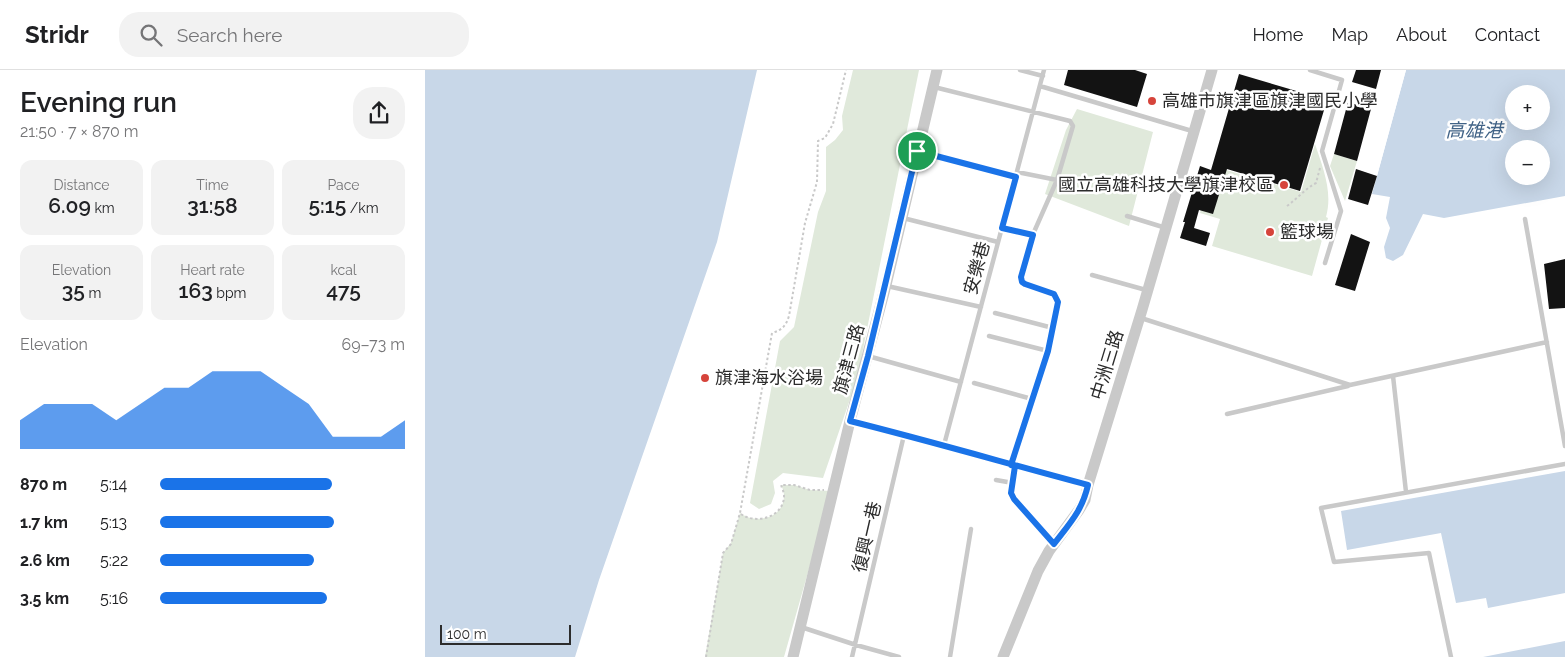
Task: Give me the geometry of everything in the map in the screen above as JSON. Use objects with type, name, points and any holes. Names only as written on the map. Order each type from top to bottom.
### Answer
[{"type":"street","name":"旗津三路","points":[[793,657],[937,70]]},
{"type":"street","name":"中洲三路","points":[[1003,657],[1038,571],[1054,544],[1085,500],[1212,70]]},
{"type":"lane","points":[[1020,70],[1044,73]]},
{"type":"lane","points":[[1310,70],[1342,80],[1323,151],[1341,211],[1325,263]]},
{"type":"lane","name":"安樂巷","points":[[944,445],[1044,73]]},
{"type":"lane","points":[[933,86],[1034,111],[1073,123],[1057,180],[1033,235],[1021,277],[1022,282],[1025,284],[1054,294],[1058,302],[1048,351],[1032,398],[1013,466],[1011,493],[1014,499],[1054,544]]},
{"type":"lane","points":[[1041,86],[1194,132]]},
{"type":"lane","points":[[917,151],[1017,174],[1057,180]]},
{"type":"lane","points":[[1127,216],[1166,228]]},
{"type":"lane","points":[[902,218],[998,242]]},
{"type":"lane","points":[[1525,219],[1565,446]]},
{"type":"lane","points":[[1002,228],[1033,235]]},
{"type":"lane","points":[[1092,275],[1147,291]]},
{"type":"lane","points":[[885,286],[981,307]]},
{"type":"lane","points":[[995,313],[1053,328]]},
{"type":"lane","points":[[1140,317],[1349,385]]},
{"type":"lane","points":[[989,336],[1048,351]]},
{"type":"lane","points":[[1227,414],[1349,385],[1547,342]]},
{"type":"lane","points":[[868,356],[961,382]]},
{"type":"lane","points":[[1393,376],[1407,492]]},
{"type":"lane","points":[[974,383],[1032,398]]},
{"type":"lane","points":[[850,421],[1088,485]]},
{"type":"lane","name":"復興一巷","points":[[852,657],[904,435]]},
{"type":"lane","points":[[1451,657],[1429,554],[1334,562],[1321,508],[1565,464]]},
{"type":"lane","points":[[996,480],[1013,483]]},
{"type":"lane","points":[[950,657],[971,529]]},
{"type":"lane","points":[[801,627],[899,657]]},
{"type":"path","points":[[705,657],[723,552],[731,544],[741,513],[772,333],[780,331],[786,325],[789,316],[805,223],[817,182],[819,141],[825,138],[833,124],[846,70]]},
{"type":"path","points":[[1287,206],[1297,199],[1305,189],[1316,182],[1323,151]]},
{"type":"path","points":[[741,513],[746,518],[761,520],[775,513],[784,500],[785,494],[781,484],[794,485],[810,490],[831,491]]},
{"type":"shaded area","points":[[853,70],[919,70],[857,379],[823,478],[783,473],[773,481],[775,493],[771,504],[759,509],[750,503],[780,341],[794,327],[818,212],[826,191],[826,147],[843,130],[842,116]]},
{"type":"shaded area","points":[[1077,109],[1153,132],[1129,226],[1045,194],[1066,130]]},
{"type":"shaded area","name":"籃球場","points":[[1315,144],[1328,189],[1326,217],[1328,218],[1312,276],[1212,246],[1220,219],[1200,213],[1213,166],[1301,192]]},
{"type":"shaded area","points":[[1334,154],[1357,161],[1345,201],[1330,166]]},
{"type":"shaded area","points":[[781,485],[794,485],[810,490],[831,491],[784,657],[705,657],[723,553],[731,543],[740,513],[746,517],[761,519],[774,514],[783,504],[784,495]]},
{"type":"water","points":[[425,70],[757,70],[717,242],[599,580],[575,657],[425,657]]},
{"type":"water","name":"高雄港","points":[[1406,70],[1565,70],[1565,196],[1444,218],[1423,214],[1403,255],[1393,261],[1386,258],[1384,247],[1390,228],[1386,218],[1390,197],[1372,194]]},
{"type":"water","points":[[1565,471],[1565,593],[1488,608],[1486,598],[1456,603],[1441,533],[1347,550],[1341,511]]},
{"type":"water","points":[[1565,641],[1565,657],[1483,657]]},
{"type":"pier","points":[[1404,70],[1406,70],[1377,176],[1375,175]]},
{"type":"building","points":[[1068,70],[1135,70],[1147,74],[1137,107],[1064,85]]},
{"type":"building","points":[[1356,70],[1381,70],[1376,89],[1352,82]]},
{"type":"building","points":[[1239,74],[1327,100],[1300,191],[1227,169],[1213,214],[1199,210],[1194,228],[1210,233],[1206,246],[1180,238],[1185,222],[1183,222],[1200,166],[1211,170]]},
{"type":"building","points":[[1348,102],[1371,109],[1357,161],[1334,154]]},
{"type":"building","points":[[1356,169],[1377,176],[1368,205],[1348,199]]},
{"type":"building","points":[[1351,234],[1370,242],[1355,291],[1335,285]]},
{"type":"building","points":[[1565,259],[1565,308],[1549,309],[1544,264]]},
{"type":"place","name":"高雄市旗津區旗津國民小學","points":[[1152,101]]},
{"type":"place","name":"國立高雄科技大學旗津校區","points":[[1284,185]]},
{"type":"place","name":"籃球場","points":[[1270,232]]},
{"type":"place","name":"旗津海水浴場","points":[[705,378]]},
{"type":"route","points":[[917,151],[868,356],[850,421],[944,445],[1015,466],[1088,485],[1085,500],[1054,544],[1014,499],[1011,493],[1015,466],[1011,465],[1048,351],[1058,302],[1054,294],[1022,282],[1021,277],[1033,235],[1002,228],[1016,177],[917,151]]}]
